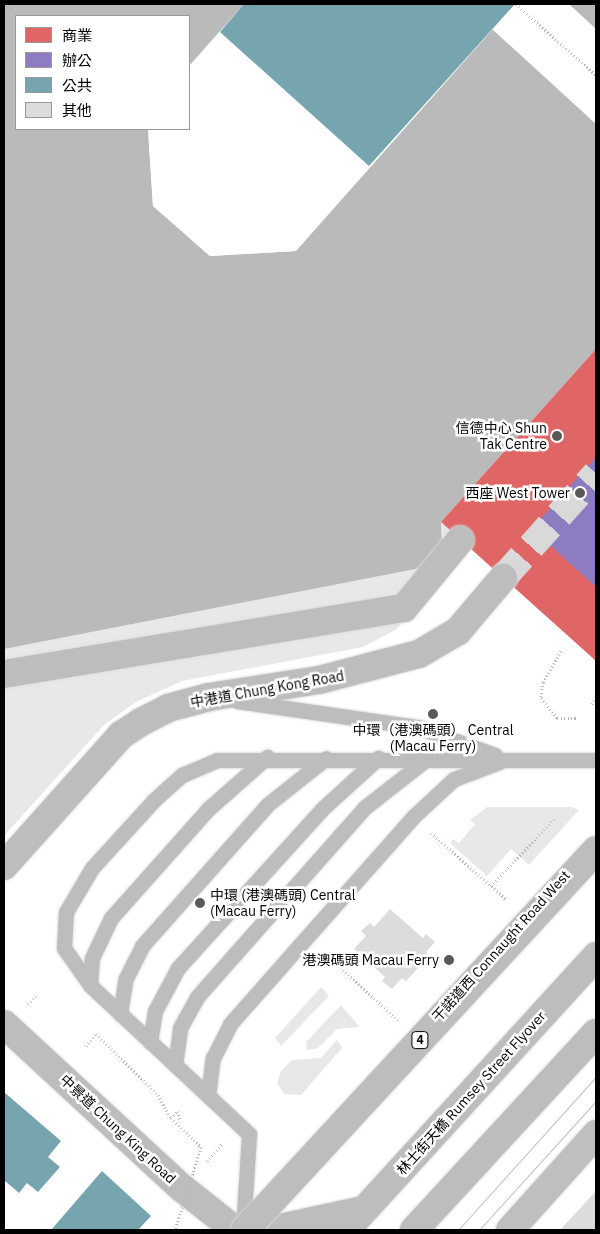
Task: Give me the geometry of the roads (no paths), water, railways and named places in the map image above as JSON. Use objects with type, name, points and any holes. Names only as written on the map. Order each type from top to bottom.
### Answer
[{"type":"main road","points":[[4,674],[404,608],[460,540]]},
{"type":"main road","name":"中港道 Chung Kong Road","points":[[4,866],[121,735],[168,708],[209,697],[319,680],[419,654],[458,630],[504,578]]},
{"type":"main road","name":"干諾道西 Connaught Road West","points":[[245,1230],[596,842]]},
{"type":"main road","name":"4","points":[[245,1230],[596,850]]},
{"type":"main road","name":"林士街天橋 Rumsey Street Flyover","points":[[352,1221],[596,955]]},
{"type":"main road","name":"中景道 Chung King Road","points":[[4,1024],[182,1188],[235,1230]]},
{"type":"main road","points":[[414,1230],[596,1033]]},
{"type":"main road","points":[[510,1230],[596,1134]]},
{"type":"main road","points":[[271,1230],[352,1221]]},
{"type":"main road","points":[[339,1230],[352,1221]]},
{"type":"lane","points":[[209,697],[418,727],[506,760]]},
{"type":"lane","points":[[245,1230],[249,1134],[120,1014],[72,965],[62,936],[66,912],[92,868],[182,775],[217,760],[267,757],[596,760]]},
{"type":"lane","points":[[90,985],[92,958],[111,918],[208,808],[267,757]]},
{"type":"lane","points":[[120,1014],[126,978],[142,946],[267,805],[326,758]]},
{"type":"lane","points":[[150,1042],[154,1011],[178,968],[329,802],[378,758]]},
{"type":"lane","points":[[175,1064],[180,1028],[196,997],[364,808],[428,758]]},
{"type":"lane","points":[[208,1096],[214,1058],[236,1016],[414,816],[454,779],[506,760]]},
{"type":"tunnel","points":[[503,578],[596,474]]},
{"type":"tram line","points":[[458,1230],[596,1077]]},
{"type":"tram line","points":[[479,1230],[596,1101]]},
{"type":"place","name":"信德中心 Shun Tak Centre","points":[[557,436]]},
{"type":"place","name":"西座 West Tower","points":[[580,493]]},
{"type":"place","name":"中環（港澳碼頭） Central (Macau Ferry)","points":[[433,714]]},
{"type":"place","name":"中環 (港澳碼頭) Central (Macau Ferry)","points":[[200,903]]},
{"type":"place","name":"港澳碼頭 Macau Ferry","points":[[449,960]]}]
